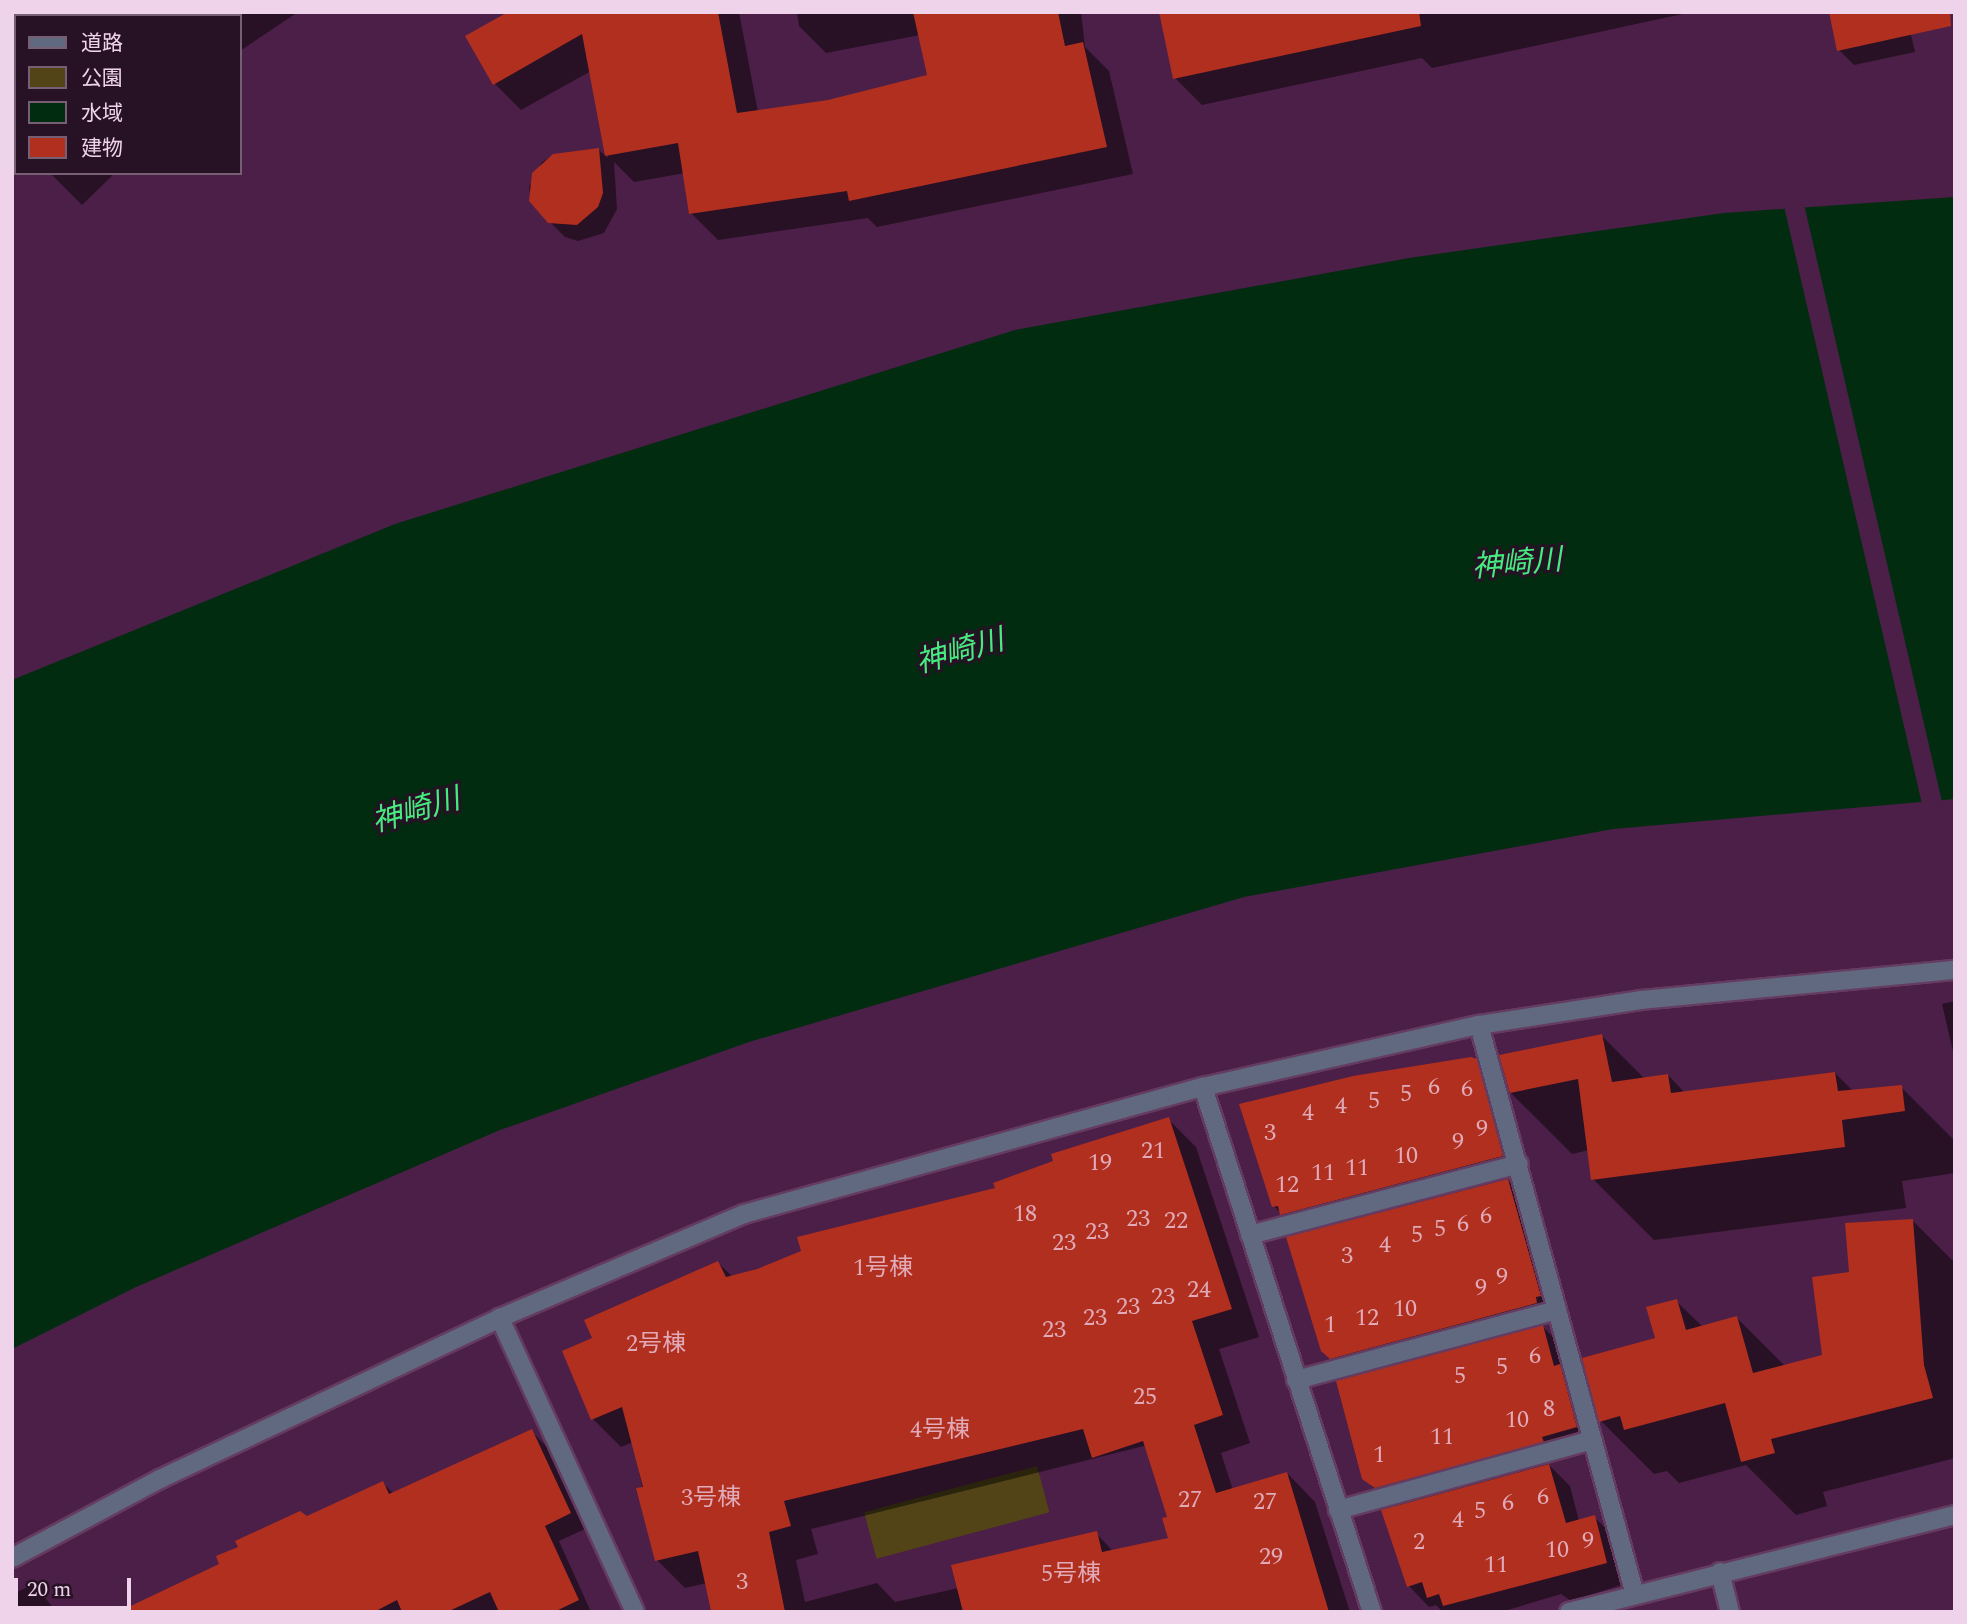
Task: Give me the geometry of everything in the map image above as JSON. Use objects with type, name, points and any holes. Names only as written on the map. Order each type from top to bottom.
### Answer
[{"type":"street","points":[[12,1558],[197,1461],[500,1318],[744,1214],[1203,1087],[1479,1025],[1641,1000],[1955,970]]},
{"type":"street","points":[[1479,1025],[1635,1595]]},
{"type":"street","points":[[1203,1087],[1372,1612]]},
{"type":"street","points":[[1250,1235],[1519,1164]]},
{"type":"street","points":[[1296,1380],[1557,1310]]},
{"type":"street","points":[[500,1318],[635,1612]]},
{"type":"street","points":[[1338,1510],[1592,1440]]},
{"type":"street","points":[[1569,1612],[1955,1514]]},
{"type":"street","points":[[1720,1572],[1730,1612]]},
{"type":"green space","points":[[1037,1466],[1049,1512],[877,1559],[864,1512]]},
{"type":"water","name":"神崎川","points":[[1955,197],[1955,799],[1613,829],[1244,897],[749,1042],[500,1130],[136,1287],[12,1349],[12,680],[395,524],[1015,330],[1409,258],[1724,213]]},
{"type":"pier","points":[[1804,204],[1943,805],[1923,810],[1785,208]]},
{"type":"building","points":[[508,12],[718,12],[737,113],[828,100],[927,75],[913,12],[1058,12],[1065,46],[1083,42],[1107,147],[849,201],[847,191],[689,214],[678,143],[605,156],[582,34],[493,85],[465,36]]},
{"type":"building","points":[[1159,12],[1419,12],[1421,26],[1173,79]]},
{"type":"building","points":[[1829,12],[1950,12],[1951,26],[1837,51]]},
{"type":"building","points":[[599,148],[603,193],[598,207],[577,225],[548,223],[529,201],[532,173],[553,154]]},
{"type":"building","points":[[1602,1034],[1612,1082],[1668,1074],[1671,1093],[1835,1072],[1838,1091],[1902,1085],[1905,1111],[1842,1120],[1845,1147],[1591,1180],[1578,1079],[1510,1093],[1499,1055]]},
{"type":"building","points":[[1471,1057],[1477,1059],[1503,1156],[1280,1215],[1278,1206],[1272,1207],[1239,1104],[1353,1076]]},
{"type":"building","points":[[1169,1117],[1232,1309],[1192,1321],[1223,1415],[1194,1425],[1216,1493],[1287,1472],[1329,1612],[963,1612],[951,1565],[1097,1531],[1102,1552],[1168,1538],[1162,1518],[1167,1517],[1143,1441],[1092,1458],[1083,1429],[784,1501],[791,1526],[769,1532],[785,1612],[711,1611],[698,1551],[655,1561],[636,1488],[643,1487],[622,1407],[591,1420],[562,1351],[592,1338],[584,1320],[718,1261],[726,1277],[757,1269],[801,1251],[797,1237],[995,1188],[993,1183],[1053,1161],[1051,1154]]},
{"type":"building","points":[[1508,1179],[1541,1296],[1536,1297],[1537,1303],[1330,1359],[1321,1351],[1286,1237]]},
{"type":"building","points":[[1913,1219],[1924,1365],[1933,1398],[1771,1439],[1775,1453],[1741,1462],[1725,1403],[1624,1430],[1620,1416],[1599,1422],[1582,1358],[1655,1338],[1646,1307],[1677,1299],[1686,1330],[1737,1316],[1753,1373],[1822,1355],[1812,1277],[1849,1272],[1845,1223]]},
{"type":"building","points":[[1543,1325],[1554,1366],[1560,1364],[1577,1427],[1542,1437],[1544,1442],[1375,1488],[1362,1479],[1336,1381]]},
{"type":"building","points":[[532,1429],[571,1513],[545,1526],[579,1600],[554,1612],[499,1612],[490,1592],[447,1612],[402,1612],[397,1600],[374,1612],[118,1612],[219,1564],[216,1556],[238,1547],[235,1541],[300,1511],[307,1516],[383,1481],[389,1494]]},
{"type":"building","points":[[1549,1464],[1566,1523],[1595,1515],[1607,1563],[1443,1606],[1439,1594],[1427,1598],[1422,1582],[1407,1587],[1381,1510]]}]
